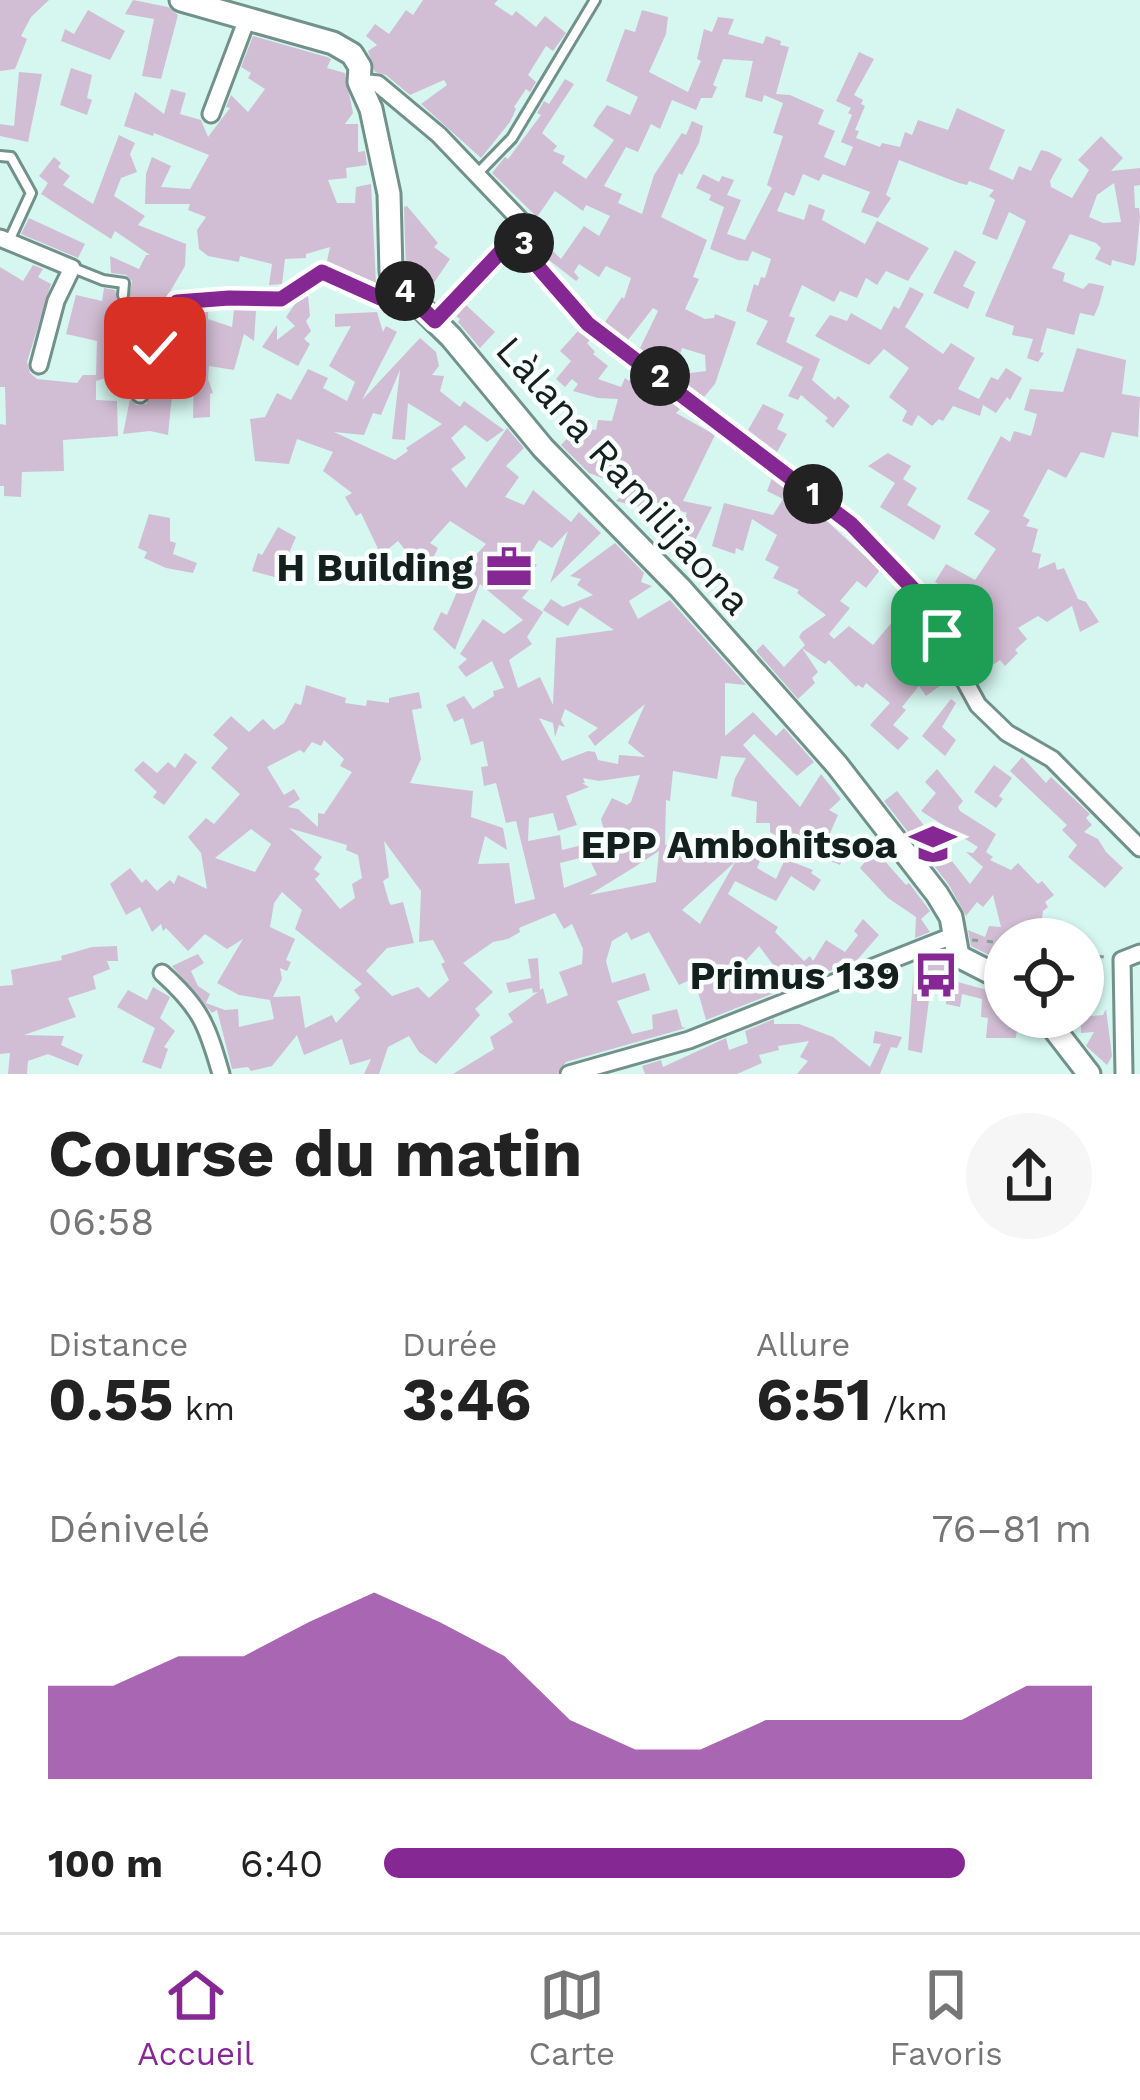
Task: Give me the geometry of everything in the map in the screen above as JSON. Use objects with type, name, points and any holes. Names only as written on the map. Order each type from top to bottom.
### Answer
[{"type":"street","points":[[140,394],[177,302],[281,299],[322,272],[380,298],[400,287],[390,267],[386,180],[359,82],[358,61],[342,46],[247,19],[213,4],[181,0]]},
{"type":"street","points":[[211,114],[247,19]]},
{"type":"street","points":[[359,82],[378,84],[439,135],[526,225],[526,253],[588,324],[851,524],[916,592],[978,705],[1007,733],[1052,759],[1140,848]]},
{"type":"street","points":[[435,321],[526,225]]},
{"type":"street","points":[[4,240],[72,268],[56,301],[39,365]]},
{"type":"street","name":"Làlana Ramilijaona","points":[[400,287],[838,765],[937,894],[951,917],[952,936]]},
{"type":"street","points":[[569,1074],[689,1040],[952,936],[958,956],[984,969]]},
{"type":"street","points":[[1124,1074],[1122,960],[1140,953]]},
{"type":"street","points":[[163,974],[193,1000],[210,1034],[221,1074]]},
{"type":"street","points":[[1061,1038],[1089,1074]]},
{"type":"lane","points":[[476,176],[512,138],[596,0]]},
{"type":"lane","points":[[0,156],[10,157],[31,193],[4,240]]},
{"type":"lane","points":[[72,268],[124,283],[123,295]]},
{"type":"path","points":[[952,936],[984,940]]},
{"type":"path","points":[[1104,957],[1122,960]]},
{"type":"building","points":[[0,0],[49,0],[31,17],[21,36],[27,39],[15,69],[0,71]]},
{"type":"building","points":[[133,0],[168,7],[178,15],[161,79],[142,76],[154,19],[125,14]]},
{"type":"building","points":[[423,0],[498,0],[494,4],[512,16],[516,11],[536,27],[545,16],[566,33],[553,51],[546,46],[528,75],[536,82],[530,92],[526,89],[510,122],[481,158],[421,104],[447,85],[444,80],[410,95],[375,72],[368,51],[377,45],[366,36],[375,24],[389,34],[406,10],[413,15]]},
{"type":"building","points":[[88,10],[125,31],[110,60],[61,41],[65,29],[74,34]]},
{"type":"building","points":[[642,10],[668,17],[666,34],[649,72],[688,92],[701,61],[697,59],[704,29],[712,32],[718,17],[734,19],[728,34],[763,44],[766,36],[781,41],[780,45],[789,47],[776,94],[824,110],[818,124],[835,131],[824,157],[845,166],[853,147],[841,142],[852,115],[848,113],[851,108],[836,101],[859,52],[874,59],[854,95],[865,106],[856,138],[880,147],[882,143],[900,147],[905,132],[912,135],[918,120],[948,130],[957,108],[1005,130],[989,169],[1013,180],[1019,166],[1031,171],[1041,150],[1049,152],[1062,159],[1051,187],[1072,198],[1089,170],[1078,160],[1101,136],[1123,158],[1111,171],[1140,168],[1140,185],[1134,186],[1140,216],[1134,266],[1112,260],[1111,266],[1095,259],[1101,248],[1096,243],[1070,234],[1052,268],[1065,273],[1063,281],[1083,289],[1089,283],[1104,286],[1094,316],[1080,313],[1074,335],[1047,328],[1038,362],[1027,358],[1033,339],[1012,335],[1014,326],[985,316],[1026,221],[1009,212],[997,240],[982,234],[994,190],[969,181],[959,183],[899,160],[886,195],[891,198],[878,218],[861,212],[870,192],[823,174],[819,181],[803,174],[794,196],[785,192],[777,211],[804,220],[809,204],[825,210],[822,220],[865,244],[877,221],[929,248],[908,281],[886,271],[877,285],[866,278],[857,298],[840,291],[834,302],[802,285],[789,316],[795,318],[786,342],[820,359],[812,380],[850,406],[833,428],[801,395],[798,400],[788,396],[803,367],[756,344],[768,321],[746,311],[754,284],[758,286],[761,277],[765,278],[771,259],[752,251],[748,261],[738,260],[710,249],[724,207],[696,188],[703,174],[719,182],[722,176],[734,180],[727,195],[741,200],[727,234],[745,240],[772,188],[767,185],[783,136],[773,133],[783,103],[764,95],[762,102],[745,97],[753,61],[723,59],[712,98],[701,98],[696,110],[672,100],[660,129],[651,124],[638,152],[626,147],[604,186],[622,194],[618,203],[642,214],[654,175],[682,133],[686,135],[692,121],[703,126],[661,217],[707,240],[693,277],[699,279],[685,309],[705,319],[715,314],[736,322],[715,384],[704,397],[675,375],[706,371],[705,355],[682,348],[674,374],[640,348],[658,311],[653,308],[628,340],[605,322],[624,299],[631,278],[606,266],[599,277],[579,264],[576,281],[545,257],[551,249],[561,259],[584,226],[599,236],[610,216],[586,205],[583,211],[555,191],[537,217],[492,173],[508,159],[541,115],[537,113],[544,101],[549,104],[565,79],[574,84],[542,133],[557,146],[553,151],[565,156],[562,163],[586,179],[614,140],[593,126],[598,117],[607,105],[630,115],[638,97],[606,81],[625,29],[635,32]],"holes":[[[1114,183],[1121,222],[1103,223],[1089,217],[1097,195]]]},
{"type":"building","points":[[253,36],[327,57],[331,59],[327,68],[345,73],[353,113],[345,124],[358,124],[358,152],[365,151],[367,165],[346,168],[347,178],[328,180],[337,203],[355,203],[356,187],[371,184],[376,283],[327,261],[330,247],[306,254],[306,258],[285,259],[282,284],[269,285],[272,264],[240,256],[239,262],[208,256],[199,249],[197,230],[206,217],[188,210],[190,204],[145,204],[152,157],[171,166],[161,187],[190,189],[209,155],[124,126],[135,92],[164,114],[171,89],[186,93],[180,114],[201,120],[208,137],[230,108],[226,107],[231,95],[248,112],[265,89],[241,67]]},
{"type":"building","points":[[71,68],[92,75],[87,115],[60,105]]},
{"type":"building","points":[[19,72],[42,74],[28,142],[0,136],[0,124],[14,126]]},
{"type":"building","points":[[119,135],[135,143],[130,154],[137,172],[121,178],[114,196],[145,216],[138,225],[186,244],[185,266],[164,302],[108,327],[156,321],[138,366],[137,360],[115,361],[115,375],[96,381],[96,400],[117,401],[118,436],[63,440],[64,471],[22,472],[21,497],[4,496],[4,486],[0,486],[0,424],[6,425],[5,387],[0,387],[0,267],[23,281],[33,265],[43,269],[38,277],[51,284],[27,362],[30,373],[37,379],[77,383],[83,375],[96,375],[97,341],[66,334],[76,295],[102,301],[104,288],[115,290],[119,302],[128,302],[132,281],[111,273],[110,256],[139,269],[150,255],[115,231],[111,239],[41,194],[48,183],[39,176],[54,157],[70,176],[63,185],[93,204]]},
{"type":"building","points":[[407,206],[438,243],[434,247],[450,259],[427,293],[406,268]]},
{"type":"building","points":[[29,218],[85,244],[78,258],[21,234]]},
{"type":"building","points":[[955,250],[976,262],[963,286],[975,292],[968,309],[933,293]]},
{"type":"building","points":[[910,287],[924,294],[905,327],[943,354],[951,343],[975,358],[958,389],[979,399],[991,377],[998,380],[1006,368],[1022,378],[996,413],[983,405],[980,416],[953,406],[943,421],[932,426],[918,415],[912,426],[902,421],[907,411],[889,397],[909,368],[884,349],[869,365],[815,336],[830,315],[847,321],[851,313],[881,330]]},
{"type":"building","points":[[308,296],[306,321],[311,331],[304,339],[310,344],[298,366],[262,347],[277,325],[277,340],[295,326],[286,317]]},
{"type":"building","points":[[466,305],[495,332],[480,348],[456,316]]},
{"type":"building","points":[[234,310],[256,311],[254,341],[244,334],[234,370],[209,366],[210,417],[193,418],[194,377],[189,376],[187,337],[180,337],[179,330],[185,313],[208,312],[208,319],[232,327]]},
{"type":"building","points":[[377,312],[383,332],[386,326],[397,332],[362,400],[420,338],[436,352],[439,366],[432,375],[444,376],[440,391],[460,407],[464,401],[504,430],[487,442],[465,425],[451,438],[466,458],[451,469],[466,488],[507,428],[524,448],[506,466],[519,477],[505,497],[524,505],[533,490],[571,522],[579,512],[601,533],[550,583],[568,531],[552,548],[539,540],[527,559],[537,565],[523,580],[532,586],[522,598],[543,612],[527,637],[532,644],[509,660],[518,688],[540,677],[553,705],[556,638],[614,630],[580,607],[568,626],[543,610],[551,599],[563,607],[593,595],[577,585],[581,579],[570,576],[615,543],[644,573],[641,582],[652,586],[629,601],[638,619],[670,600],[746,685],[725,683],[725,736],[753,712],[776,736],[784,728],[814,762],[797,776],[754,734],[743,745],[800,807],[821,774],[841,799],[829,810],[838,815],[824,847],[844,857],[840,865],[820,856],[818,860],[770,832],[770,823],[756,823],[757,802],[731,796],[746,758],[721,756],[717,779],[673,771],[670,801],[666,800],[665,845],[683,839],[686,848],[701,840],[726,852],[733,833],[764,851],[757,868],[776,879],[785,859],[813,870],[821,880],[814,891],[791,876],[776,901],[735,881],[728,894],[778,927],[775,932],[804,961],[810,956],[813,961],[826,940],[845,952],[863,919],[879,935],[857,960],[790,987],[759,946],[739,968],[755,985],[771,974],[777,992],[706,1020],[694,978],[679,985],[649,932],[631,940],[627,932],[612,941],[606,961],[612,983],[645,973],[650,990],[617,1001],[632,1034],[653,1029],[652,1015],[677,1009],[686,1028],[566,1062],[557,1074],[453,1074],[494,1049],[490,1037],[513,1022],[508,1014],[538,992],[533,993],[532,988],[509,993],[506,983],[531,978],[528,959],[538,958],[540,990],[543,988],[547,1004],[568,995],[559,972],[582,964],[583,949],[572,924],[564,929],[555,913],[519,928],[508,939],[493,942],[463,963],[493,992],[475,1009],[480,1015],[436,1064],[419,1052],[409,1036],[388,1047],[379,1074],[364,1074],[371,1059],[350,1065],[342,1039],[304,1055],[297,1035],[272,1066],[232,1069],[217,1010],[212,1013],[172,966],[198,954],[204,963],[191,971],[198,986],[210,994],[206,1003],[238,1009],[239,1027],[274,1019],[270,1000],[239,995],[217,983],[243,939],[227,949],[205,934],[188,951],[161,924],[152,932],[140,907],[126,915],[110,884],[130,868],[142,883],[146,879],[157,891],[170,880],[174,884],[178,875],[207,889],[201,853],[188,837],[206,818],[214,824],[240,794],[211,768],[228,748],[213,735],[231,716],[249,732],[263,719],[274,730],[295,703],[301,705],[306,685],[346,698],[345,703],[366,706],[367,700],[389,703],[389,698],[419,692],[422,708],[412,710],[421,759],[410,783],[473,791],[471,817],[503,828],[507,850],[485,836],[478,864],[509,863],[515,904],[535,899],[516,821],[506,823],[496,783],[484,786],[481,767],[488,766],[483,741],[471,745],[463,718],[454,722],[446,705],[464,696],[473,709],[494,696],[493,691],[504,688],[492,661],[466,677],[458,667],[467,659],[460,654],[483,619],[504,634],[523,620],[480,584],[455,650],[433,629],[441,612],[447,615],[460,585],[446,576],[457,559],[472,559],[486,544],[450,521],[430,543],[438,548],[432,560],[406,551],[398,541],[381,555],[361,513],[356,516],[345,497],[352,493],[323,471],[333,452],[297,439],[289,464],[255,461],[250,419],[265,417],[277,393],[291,400],[308,369],[328,378],[323,388],[347,401],[355,382],[329,366],[351,326],[335,327],[335,314]],"holes":[[[400,370],[392,439],[405,440],[408,403],[442,424],[395,460],[334,432],[364,435],[373,413],[381,415]],[[645,704],[628,743],[645,757],[619,755],[618,764],[598,760],[595,752],[588,751],[562,761],[539,718],[553,723],[555,737],[559,725],[565,727],[561,720],[565,709],[598,728],[588,736],[595,746]],[[324,740],[344,759],[340,766],[352,772],[324,814],[318,813],[318,827],[298,809],[288,807],[300,799],[294,789],[284,795],[267,767],[300,750],[304,753],[312,742],[321,746]],[[640,775],[631,802],[627,805],[612,798],[601,819],[606,839],[562,850],[560,835],[528,841],[529,818],[553,813],[558,831],[577,825],[566,796],[589,787],[583,778],[599,781]],[[289,828],[347,845],[346,850],[358,855],[362,878],[352,884],[355,898],[340,909],[315,879],[320,874],[314,869],[322,857]],[[251,829],[271,844],[255,872],[215,858]],[[384,841],[421,891],[419,942],[433,940],[445,962],[441,964],[449,980],[429,998],[418,987],[392,996],[366,971],[387,948],[414,943],[403,902],[389,902],[383,881],[389,877]],[[659,851],[656,882],[589,895]],[[588,856],[597,875],[564,888],[560,863]],[[735,862],[700,924],[682,910]],[[282,892],[302,910],[295,929],[362,984],[354,990],[360,998],[336,1023],[332,1015],[305,1028],[300,996],[273,997],[282,979],[280,968],[287,971],[291,962],[286,960],[295,939],[270,927],[274,903]]]},
{"type":"building","points":[[578,331],[608,366],[598,379],[621,387],[634,374],[680,409],[676,413],[715,435],[683,501],[712,507],[685,560],[677,556],[687,535],[680,532],[687,513],[667,506],[659,512],[616,501],[629,488],[589,473],[561,445],[577,428],[596,430],[598,420],[612,421],[618,399],[573,391],[578,384],[572,379],[565,387],[556,379],[571,361],[560,351]]},
{"type":"building","points":[[1077,348],[1126,360],[1122,394],[1140,397],[1138,437],[1112,432],[1104,458],[1081,452],[1066,478],[1048,469],[1023,516],[1030,520],[1026,526],[1038,529],[1032,552],[1041,554],[1038,569],[1055,562],[1057,570],[1064,568],[1078,599],[1086,602],[1099,622],[1080,632],[1072,606],[1047,622],[1038,616],[1018,628],[1027,639],[1015,650],[1018,653],[1005,666],[1000,660],[985,670],[988,675],[979,681],[960,647],[978,636],[957,610],[964,600],[935,582],[946,564],[975,580],[996,549],[974,534],[990,511],[967,499],[1001,436],[1010,442],[1014,431],[1031,436],[1037,414],[1024,410],[1030,389],[1063,392]]},
{"type":"building","points":[[157,384],[173,385],[168,435],[123,434],[130,399],[137,405],[146,404]]},
{"type":"building","points":[[763,404],[784,414],[777,429],[787,434],[777,452],[748,430]]},
{"type":"building","points":[[888,453],[911,466],[903,479],[917,488],[907,505],[941,526],[934,540],[880,507],[895,483],[868,466]]},
{"type":"building","points":[[772,478],[880,570],[866,588],[857,581],[840,601],[850,608],[829,634],[834,639],[849,626],[873,645],[893,621],[907,628],[913,618],[925,633],[920,638],[934,650],[929,655],[948,680],[926,696],[919,686],[902,707],[906,710],[893,725],[909,738],[898,750],[870,725],[890,703],[866,683],[856,687],[829,660],[825,664],[802,648],[802,632],[826,615],[799,590],[773,578],[779,567],[765,560],[777,535],[752,519],[743,551],[736,548],[735,554],[712,546],[724,503],[773,515],[783,499],[767,491]]},
{"type":"building","points":[[149,514],[170,518],[170,541],[176,543],[173,554],[197,563],[193,573],[144,558],[147,552],[138,548]]},
{"type":"building","points":[[278,527],[296,537],[278,578],[252,571],[258,553],[262,555]]},
{"type":"building","points":[[763,644],[784,667],[802,648],[818,672],[812,678],[815,683],[798,699],[756,651]]},
{"type":"building","points":[[951,699],[956,703],[942,727],[956,740],[945,756],[922,736]]},
{"type":"building","points":[[185,753],[197,762],[164,805],[134,770],[143,761],[157,773],[168,762],[175,768]]},
{"type":"building","points":[[1022,757],[1046,783],[1051,777],[1090,814],[1086,818],[1092,825],[1084,832],[1098,839],[1123,868],[1105,888],[1068,857],[1077,845],[1062,830],[1067,825],[1010,771]]},
{"type":"building","points":[[994,765],[1012,778],[996,808],[974,792]]},
{"type":"building","points":[[937,769],[963,801],[960,811],[996,834],[986,852],[993,857],[990,860],[1011,870],[1018,863],[1038,884],[1042,881],[1054,895],[1045,902],[1048,907],[1042,918],[999,918],[993,895],[983,907],[977,902],[966,916],[949,885],[884,801],[897,791],[970,884],[983,867],[966,852],[973,853],[978,847],[921,811],[936,793],[925,782]]},
{"type":"building","points":[[879,844],[887,854],[882,858],[930,911],[921,919],[930,932],[915,938],[916,917],[888,898],[860,868]]},
{"type":"building","points":[[968,930],[984,937],[984,952],[971,946]]},
{"type":"building","points":[[117,946],[118,961],[107,961],[110,969],[93,976],[96,989],[68,998],[76,1017],[24,1035],[64,1036],[61,1045],[83,1055],[78,1066],[48,1054],[28,1061],[27,1074],[8,1074],[10,1053],[0,1054],[0,986],[13,985],[11,970],[62,960],[61,956],[92,947]]},
{"type":"building","points":[[933,957],[946,965],[945,971],[933,970],[922,1053],[908,1050],[914,964]]},
{"type":"building","points":[[947,979],[984,989],[984,1017],[982,999],[962,994],[960,1007],[946,1004]]},
{"type":"building","points":[[153,987],[170,997],[160,1018],[175,1031],[164,1047],[168,1049],[161,1069],[142,1062],[155,1028],[117,1007],[128,990],[147,1000]]},
{"type":"building","points":[[1106,1009],[1112,1056],[1107,1065],[1086,1046],[1091,1038],[1104,1038]]},
{"type":"building","points":[[774,1019],[774,1024],[799,1024],[833,1037],[870,1067],[881,1044],[873,1043],[875,1031],[902,1037],[897,1048],[891,1047],[880,1074],[797,1074],[808,1061],[800,1057],[809,1041],[778,1046],[779,1050],[759,1055],[762,1063],[737,1074],[645,1074],[642,1066],[661,1060],[663,1067],[726,1038],[729,1050],[748,1043],[745,1031]]},
{"type":"place","name":"H Building","points":[[509,567]]},
{"type":"place","name":"EPP Ambohitsoa","points":[[933,844]]},
{"type":"place","name":"Primus 139","points":[[936,975]]},
{"type":"route","points":[[155,348],[177,302],[281,299],[322,272],[380,298],[400,287],[435,321],[526,225],[526,253],[588,324],[851,524],[916,592],[942,635]]}]
